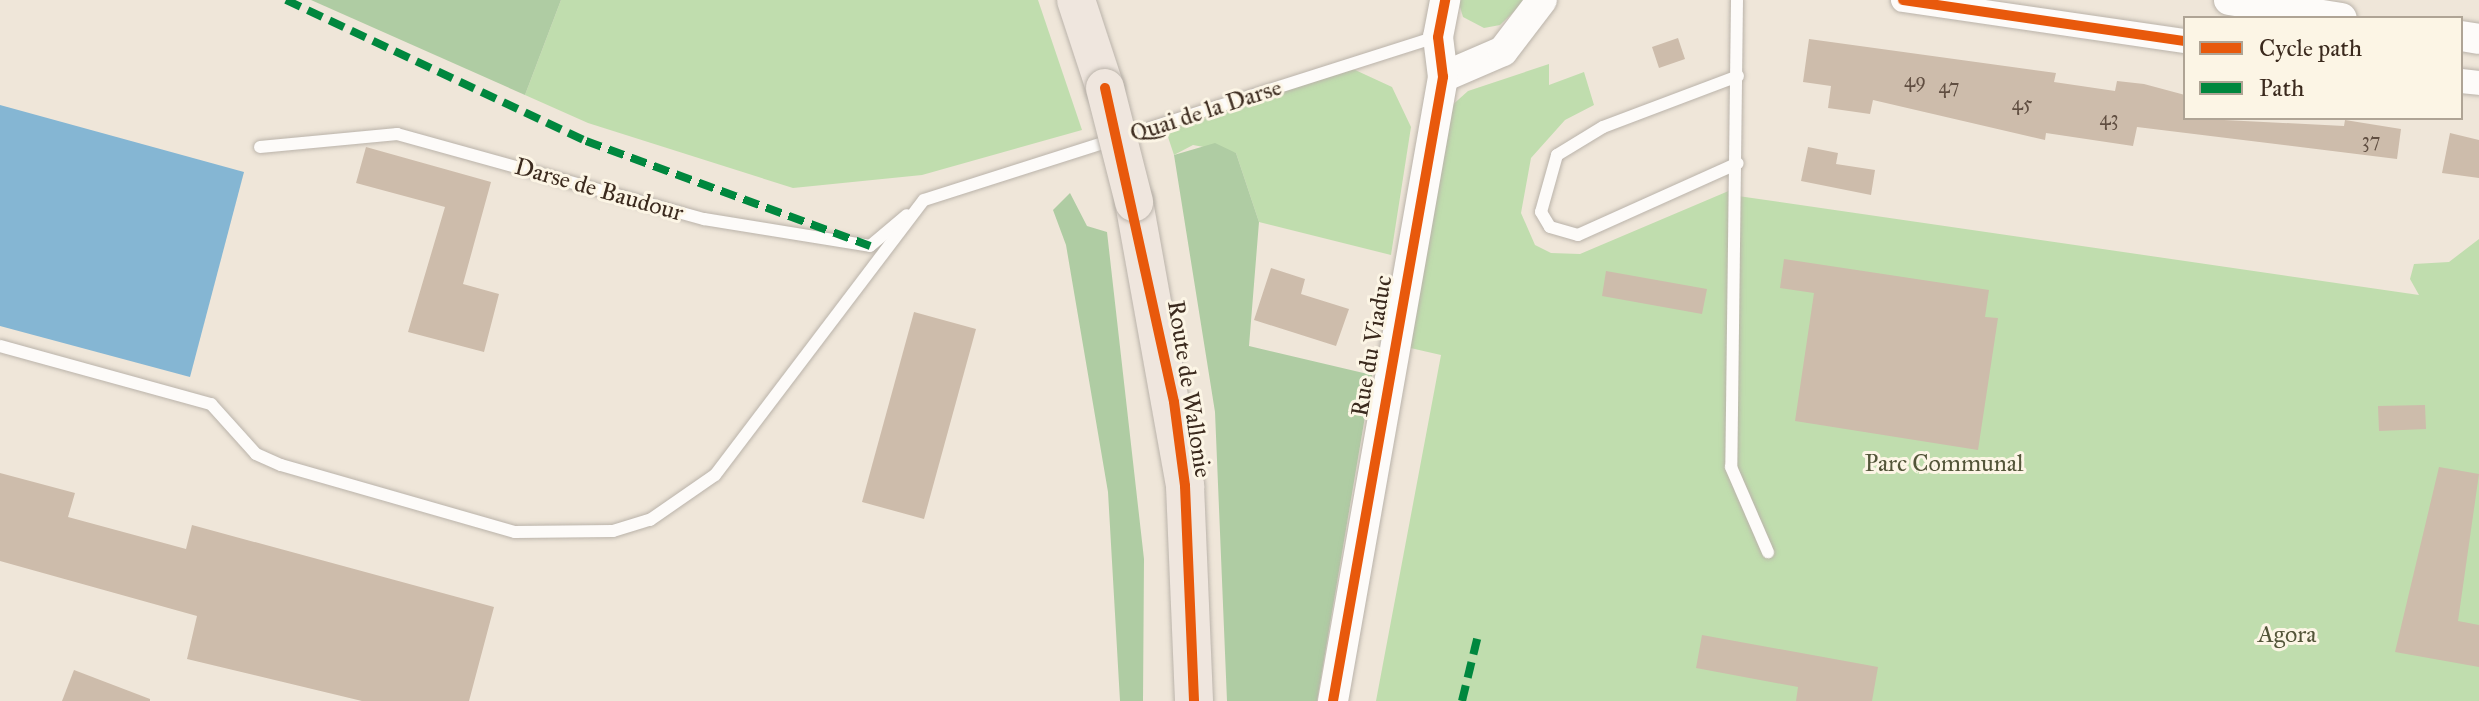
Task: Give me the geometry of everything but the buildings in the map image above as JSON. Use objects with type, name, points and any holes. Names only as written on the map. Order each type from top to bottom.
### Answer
[{"type":"main road","name":"Route de Wallonie","points":[[1076,0],[1105,88],[1134,202],[1185,486],[1194,701]]},
{"type":"street","name":"Rue du Viaduc","points":[[1333,701],[1443,77],[1438,37],[1445,0]]},
{"type":"street","points":[[1443,77],[1503,51],[1542,0]]},
{"type":"street","points":[[1903,0],[2183,41]]},
{"type":"street","points":[[2229,0],[2329,16]]},
{"type":"lane","points":[[1737,0],[1738,163],[1731,467],[1768,552]]},
{"type":"lane","name":"Quai de la Darse","points":[[924,200],[1438,37]]},
{"type":"lane","points":[[1738,76],[1603,127],[1557,155],[1541,212],[1550,227],[1578,235],[1738,163]]},
{"type":"lane","name":"Darse de Baudour","points":[[260,147],[397,134],[704,219],[870,246],[924,200]]},
{"type":"lane","points":[[0,346],[211,404],[256,454],[281,465],[515,532],[581,536],[650,520],[715,475],[924,200]]},
{"type":"green space","points":[[311,0],[561,0],[525,95]]},
{"type":"green space","points":[[561,0],[1038,0],[1082,130],[922,175],[793,188],[588,123],[525,95]]},
{"type":"green space","points":[[1458,0],[1526,0],[1500,25],[1484,28],[1463,17]]},
{"type":"green space","name":"Parc Communal","points":[[1549,64],[1549,85],[1584,72],[1594,105],[1565,120],[1531,158],[1521,213],[1535,245],[1551,253],[1580,254],[1738,187],[1738,196],[2419,295],[2410,279],[2414,264],[2449,262],[2479,239],[2479,701],[1376,701],[1441,355],[1406,347],[1449,108],[1468,91]]},
{"type":"green space","points":[[1353,69],[1392,87],[1411,127],[1391,255],[1259,222],[1236,153],[1193,145],[1174,155],[1165,128]]},
{"type":"green space","points":[[1215,143],[1236,153],[1259,222],[1249,346],[1372,375],[1317,701],[1227,701],[1215,412],[1174,155]]},
{"type":"green space","points":[[1070,193],[1087,226],[1107,232],[1144,559],[1143,701],[1120,701],[1108,492],[1066,245],[1053,210]]},
{"type":"water","points":[[0,105],[244,172],[190,377],[0,326]]},
{"type":"marked path","points":[[286,0],[586,141],[870,246]]},
{"type":"marked path","points":[[1462,701],[1479,631]]},
{"type":"cycle path","points":[[1333,701],[1443,77],[1438,37],[1445,0]]},
{"type":"cycle path","points":[[1903,0],[2183,41]]},
{"type":"cycle path","points":[[1105,88],[1174,402],[1185,486],[1194,701]]},
{"type":"park label","name":"Agora","points":[[2287,635]]}]
